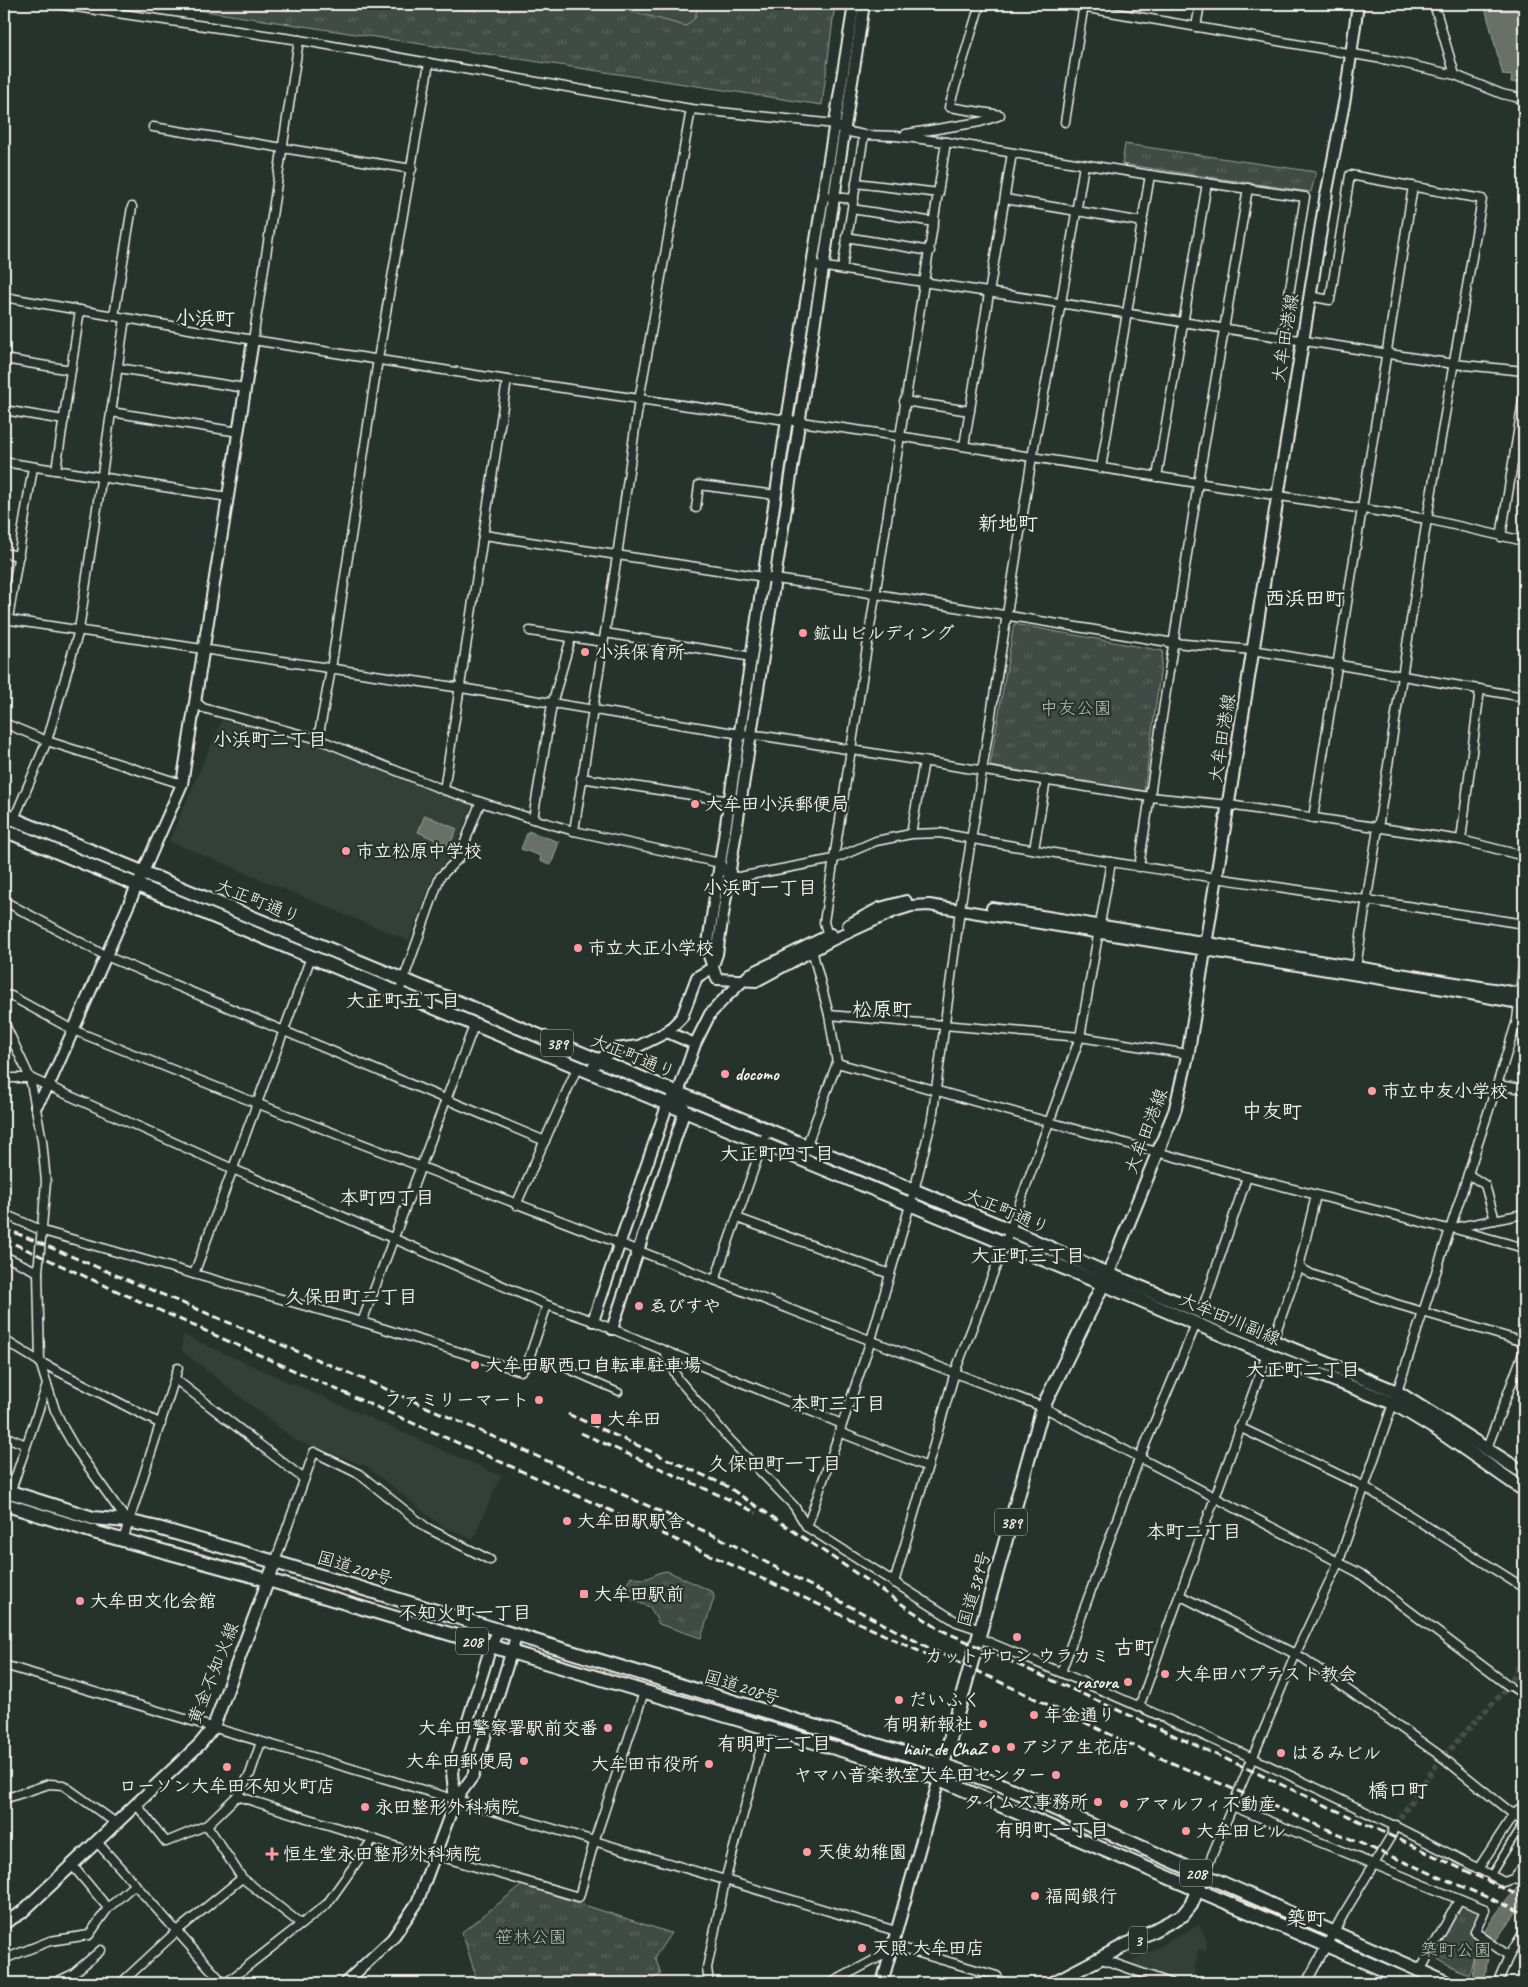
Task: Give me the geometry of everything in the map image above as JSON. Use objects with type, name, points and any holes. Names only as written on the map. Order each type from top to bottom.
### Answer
[{"type":"main road","name":"大牟田港線","points":[[1106,1279],[1176,1110],[1188,1054],[1207,946],[1277,495],[1326,196]]},
{"type":"main road","name":"大正町通り","points":[[9,817],[405,979],[594,1066],[668,1103],[765,1137],[806,1147],[1010,1230],[1106,1279]]},
{"type":"main road","name":"大正町通り","points":[[4,830],[578,1066],[594,1066],[678,1093],[765,1137],[910,1205],[1005,1244],[1106,1279]]},
{"type":"main road","name":"大牟田川副線","points":[[1106,1279],[1202,1310],[1273,1340],[1395,1397],[1487,1448],[1524,1473]]},
{"type":"main road","name":"大牟田川副線","points":[[1106,1279],[1196,1324],[1267,1354],[1395,1397],[1436,1429],[1524,1490]]},
{"type":"main road","name":"国道389号","points":[[939,1779],[1044,1407],[1106,1279]]},
{"type":"main road","name":"国道208号","points":[[7,1491],[93,1518],[127,1521],[275,1562],[516,1637],[943,1765],[999,1784],[1203,1877],[1334,1932],[1448,1983]]},
{"type":"main road","name":"国道208号","points":[[4,1504],[122,1540],[268,1580],[939,1779],[1414,1983]]},
{"type":"main road","name":"黄金不知火線","points":[[4,1923],[21,1912],[97,1842],[200,1744],[213,1728],[275,1562]]},
{"type":"main road","name":"3","points":[[1053,1983],[1183,1915],[1198,1891],[1203,1877]]},
{"type":"street","points":[[56,4],[299,40],[691,109],[835,124],[844,131],[864,135],[896,136],[946,142],[1084,165],[1305,197],[1282,338]]},
{"type":"street","points":[[818,266],[823,196],[854,4]]},
{"type":"street","points":[[829,938],[812,950],[756,981],[742,982],[717,979],[707,950],[730,801],[745,735],[818,266],[834,197],[864,4]]},
{"type":"street","points":[[896,136],[980,122],[1000,115],[949,107],[980,4]]},
{"type":"street","points":[[1064,4],[1084,5],[1455,75],[1502,94],[1524,99]]},
{"type":"street","points":[[1196,27],[1200,4]]},
{"type":"street","points":[[1326,196],[1358,4]]},
{"type":"street","points":[[1434,4],[1455,75]]},
{"type":"street","points":[[1065,122],[1084,5]]},
{"type":"street","points":[[36,1106],[48,1087],[182,784],[239,432],[299,40]]},
{"type":"street","points":[[318,740],[331,669],[378,359],[429,63]]},
{"type":"street","points":[[574,831],[581,778],[594,711],[639,400],[691,109]]},
{"type":"street","points":[[153,127],[412,169]]},
{"type":"street","points":[[842,269],[864,135]]},
{"type":"street","points":[[829,938],[824,922],[876,594],[898,436],[930,251],[946,142]]},
{"type":"street","points":[[964,446],[1012,153]]},
{"type":"street","points":[[807,1527],[871,1340],[914,1191],[937,1089],[961,907],[1032,457],[1078,211],[1084,165]]},
{"type":"street","points":[[1101,468],[1129,313],[1150,175]]},
{"type":"street","points":[[1309,296],[1330,300],[1350,175],[1482,199],[1427,519],[1356,966]]},
{"type":"street","points":[[856,183],[939,193]]},
{"type":"street","points":[[1157,477],[1206,183]]},
{"type":"street","points":[[1313,818],[1413,186]]},
{"type":"street","points":[[1139,867],[1198,483],[1248,188]]},
{"type":"street","points":[[823,196],[854,199]]},
{"type":"street","points":[[1005,199],[1143,222]]},
{"type":"street","points":[[114,316],[132,207]]},
{"type":"street","points":[[852,209],[934,222]]},
{"type":"street","points":[[846,237],[930,251]]},
{"type":"street","points":[[818,266],[1454,364],[1524,371]]},
{"type":"street","points":[[4,297],[253,340],[507,380],[898,436],[1277,495],[1427,519],[1524,540]]},
{"type":"street","points":[[56,470],[80,310]]},
{"type":"street","points":[[9,817],[47,741],[79,630],[125,318]]},
{"type":"street","points":[[4,359],[71,370]]},
{"type":"street","points":[[118,368],[245,388]]},
{"type":"street","points":[[444,790],[507,380]]},
{"type":"street","points":[[1501,536],[1524,395]]},
{"type":"street","points":[[904,401],[970,411]]},
{"type":"street","points":[[4,410],[64,420]]},
{"type":"street","points":[[112,412],[239,432]]},
{"type":"street","points":[[594,1066],[615,1049],[639,1046],[667,1032],[682,1017],[697,977],[712,968],[717,954],[729,876],[752,657],[769,579],[776,494],[793,421]]},
{"type":"street","points":[[4,462],[228,497]]},
{"type":"street","points":[[33,467],[19,556],[6,619],[461,688],[745,735],[984,770],[1150,797],[1229,805],[1461,840],[1524,856]]},
{"type":"street","points":[[696,508],[699,485],[776,494]]},
{"type":"street","points":[[484,535],[876,594],[1174,643],[1253,650],[1524,697]]},
{"type":"street","points":[[4,554],[19,556]]},
{"type":"street","points":[[530,631],[603,642]]},
{"type":"street","points":[[605,633],[752,657]]},
{"type":"street","points":[[534,819],[552,704],[571,638]]},
{"type":"street","points":[[1461,840],[1480,689]]},
{"type":"street","points":[[196,702],[203,708],[318,740],[480,803],[574,831],[720,863],[729,876],[739,877],[834,859],[876,841],[911,834],[940,833],[1139,867],[1368,899],[1524,924]]},
{"type":"street","points":[[4,723],[47,741],[182,784]]},
{"type":"street","points":[[911,834],[924,761]]},
{"type":"street","points":[[581,778],[730,801]]},
{"type":"street","points":[[1034,849],[1046,780]]},
{"type":"street","points":[[399,992],[440,877],[459,858],[480,803]]},
{"type":"street","points":[[894,1583],[955,1372],[1005,1244],[1080,1037],[1111,862]]},
{"type":"street","points":[[4,901],[106,956],[282,1032],[545,1141]]},
{"type":"street","points":[[593,1321],[668,1103],[678,1093],[695,1044],[710,1014],[750,974],[829,938],[895,911],[911,906],[961,907],[1207,946],[1450,990],[1522,998]]},
{"type":"street","points":[[1207,946],[1356,966],[1522,998]]},
{"type":"street","points":[[806,1147],[837,1063],[829,1015],[812,950]]},
{"type":"street","points":[[194,1274],[311,956]]},
{"type":"street","points":[[1203,1877],[1296,1653],[1339,1561],[1365,1487],[1497,1085],[1522,998],[1524,957]]},
{"type":"street","points":[[4,995],[11,996],[73,1030],[421,1169],[1044,1407],[1139,1459],[1359,1573],[1524,1696]]},
{"type":"street","points":[[829,1015],[1080,1037],[1188,1054]]},
{"type":"street","points":[[4,1022],[30,1078],[42,1140],[46,1182],[38,1272],[40,1362],[55,1410],[75,1448],[127,1521]]},
{"type":"street","points":[[362,1322],[475,1023]]},
{"type":"street","points":[[667,1032],[695,1044]]},
{"type":"street","points":[[837,1063],[937,1089],[1246,1177],[1448,1230],[1524,1214]]},
{"type":"street","points":[[516,1205],[578,1066]]},
{"type":"street","points":[[4,1078],[30,1078],[233,1169],[547,1305],[593,1321],[664,1351],[928,1467]]},
{"type":"street","points":[[1497,1085],[1524,1089]]},
{"type":"street","points":[[612,1329],[685,1110],[678,1093]]},
{"type":"street","points":[[715,1280],[765,1137]]},
{"type":"street","points":[[1468,1174],[1485,1185],[1495,1220]]},
{"type":"street","points":[[1202,1310],[1246,1177]]},
{"type":"street","points":[[1273,1340],[1299,1267],[1316,1195]]},
{"type":"street","points":[[4,1214],[43,1231],[362,1322],[521,1371],[527,1364],[547,1305]]},
{"type":"street","points":[[737,1218],[890,1274]]},
{"type":"street","points":[[1457,1229],[1524,1248]]},
{"type":"street","points":[[4,1256],[38,1272]]},
{"type":"street","points":[[1299,1267],[1311,1274],[1524,1342]]},
{"type":"street","points":[[1061,1672],[1139,1459],[1196,1324]]},
{"type":"street","points":[[4,1340],[40,1362],[161,1424]]},
{"type":"street","points":[[664,1351],[678,1379],[730,1440],[794,1506],[807,1527],[957,1622],[1061,1672],[1395,1825],[1504,1882],[1519,1880],[1524,1865]]},
{"type":"street","points":[[1487,1448],[1524,1351]]},
{"type":"street","points":[[1139,1707],[1181,1596],[1239,1427],[1267,1354]]},
{"type":"street","points":[[122,1540],[178,1368]]},
{"type":"street","points":[[564,1368],[620,1392]]},
{"type":"street","points":[[175,1379],[304,1479]]},
{"type":"street","points":[[4,1504],[7,1491],[26,1445],[47,1385]]},
{"type":"street","points":[[1239,1427],[1365,1487],[1524,1588]]},
{"type":"street","points":[[4,1436],[26,1445]]},
{"type":"street","points":[[275,1562],[314,1452],[359,1474],[427,1528],[490,1560]]},
{"type":"street","points":[[1181,1596],[1296,1653],[1442,1757],[1524,1822],[1490,1875]]},
{"type":"street","points":[[455,1800],[452,1772],[491,1646],[498,1631]]},
{"type":"street","points":[[345,1983],[392,1939],[405,1924],[417,1903],[455,1800],[473,1776],[516,1637]]},
{"type":"street","points":[[4,1665],[896,1931]]},
{"type":"street","points":[[237,1796],[434,1857],[580,1896],[594,1842],[644,1692]]},
{"type":"street","points":[[709,1983],[707,1968],[725,1881],[766,1729]]},
{"type":"street","points":[[136,1804],[166,1842],[207,1825],[237,1796],[250,1774],[261,1742]]},
{"type":"street","points":[[882,1983],[939,1779]]},
{"type":"street","points":[[4,1799],[49,1784],[64,1785],[116,1823]]},
{"type":"street","points":[[1232,1806],[1485,1910],[1475,1932],[1493,1947],[1509,1956]]},
{"type":"street","points":[[1478,1869],[1514,1814],[1524,1806]]},
{"type":"street","points":[[207,1825],[242,1878],[301,1924]]},
{"type":"street","points":[[1306,1983],[1325,1946],[1392,1836],[1395,1825]]},
{"type":"street","points":[[226,1983],[327,1904],[373,1839]]},
{"type":"street","points":[[97,1842],[222,1983]]},
{"type":"street","points":[[72,1865],[108,1908]]},
{"type":"street","points":[[120,1983],[177,1931],[242,1878]]},
{"type":"street","points":[[4,1959],[50,1941],[89,1935],[108,1908],[135,1884]]},
{"type":"street","points":[[1420,1971],[1459,1900]]},
{"type":"street","points":[[1497,1983],[1509,1956],[1524,1932]]},
{"type":"street","points":[[831,1983],[891,1948],[997,1976],[1001,1983]]},
{"type":"street","points":[[54,1983],[73,1974],[101,1950]]},
{"type":"street","points":[[1102,1959],[1170,1983]]},
{"type":"shaded area","points":[[1484,4],[1524,4],[1524,84],[1511,82],[1512,76],[1503,75]]},
{"type":"shaded area","points":[[222,720],[319,746],[472,805],[453,853],[434,874],[409,941],[169,841]]},
{"type":"shaded area","points":[[425,815],[457,829],[449,846],[418,832]]},
{"type":"shaded area","points":[[528,831],[559,842],[551,865],[540,861],[541,856],[521,849]]},
{"type":"shaded area","points":[[183,1335],[501,1476],[473,1539],[443,1527],[366,1466],[295,1440],[182,1351]]},
{"type":"shaded area","points":[[1524,1879],[1524,1901],[1489,1950],[1484,1983],[1474,1983],[1473,1968],[1480,1940],[1496,1914]]},
{"type":"shaded area","points":[[1199,1925],[1207,1940],[1206,1950],[1198,1949],[1193,1983],[1186,1983],[1137,1968],[1133,1964],[1132,1961]]},
{"type":"green space","points":[[158,4],[835,4],[822,105]]},
{"type":"green space","points":[[412,4],[483,4],[477,11]]},
{"type":"green space","points":[[604,4],[698,4],[695,18],[686,26]]},
{"type":"green space","points":[[1125,144],[1316,172],[1311,192],[1122,164]]},
{"type":"green space","name":"中友公園","points":[[1014,624],[1163,651],[1144,792],[990,766]]},
{"type":"green space","points":[[667,1571],[713,1592],[714,1598],[701,1638],[659,1624],[650,1607],[632,1600],[635,1591],[626,1586],[631,1576],[643,1579]]},
{"type":"green space","name":"笹林公園","points":[[522,1885],[671,1933],[655,1957],[661,1974],[645,1983],[478,1983],[462,1932]]},
{"type":"green space","name":"築町公園","points":[[1462,1905],[1479,1912],[1470,1932],[1478,1941],[1469,1975],[1433,1957]]},
{"type":"tunnel","points":[[1395,1825],[1442,1757],[1509,1686],[1524,1655]]},
{"type":"railway","points":[[4,1228],[375,1384],[720,1538],[931,1649],[1151,1754],[1524,1913]]},
{"type":"railway","points":[[4,1239],[705,1553],[938,1660]]},
{"type":"railway","points":[[568,1414],[725,1485],[939,1629],[1248,1769],[1524,1898]]},
{"type":"railway","points":[[581,1433],[756,1513]]},
{"type":"place","name":"鉱山ビルディング","points":[[803,633]]},
{"type":"place","name":"小浜保育所","points":[[585,652]]},
{"type":"place","name":"大牟田小浜郵便局","points":[[695,804]]},
{"type":"place","name":"市立松原中学校","points":[[346,851]]},
{"type":"place","name":"市立大正小学校","points":[[578,948]]},
{"type":"place","name":"docomo","points":[[725,1074]]},
{"type":"place","name":"市立中友小学校","points":[[1372,1091]]},
{"type":"place","name":"ゑびすや","points":[[639,1306]]},
{"type":"place","name":"大牟田駅西口自転車駐車場","points":[[475,1365]]},
{"type":"place","name":"ファミリーマート","points":[[539,1400]]},
{"type":"place","name":"大牟田","points":[[596,1419]]},
{"type":"place","name":"大牟田駅駅舎","points":[[567,1521]]},
{"type":"place","name":"大牟田駅前","points":[[584,1594]]},
{"type":"place","name":"大牟田文化会館","points":[[80,1601]]},
{"type":"place","name":"カットサロン ウラカミ","points":[[1017,1637]]},
{"type":"place","name":"大牟田バプテスト教会","points":[[1165,1674]]},
{"type":"place","name":"rasora","points":[[1128,1682]]},
{"type":"place","name":"だいふく","points":[[899,1700]]},
{"type":"place","name":"年金通り","points":[[1034,1715]]},
{"type":"place","name":"有明新報社","points":[[983,1724]]},
{"type":"place","name":"大牟田警察署駅前交番","points":[[608,1728]]},
{"type":"place","name":"アジア生花店","points":[[1011,1747]]},
{"type":"place","name":"hair de ChaZ","points":[[996,1749]]},
{"type":"place","name":"はるみビル","points":[[1281,1753]]},
{"type":"place","name":"大牟田郵便局","points":[[524,1761]]},
{"type":"place","name":"大牟田市役所","points":[[709,1764]]},
{"type":"place","name":"ローソン大牟田不知火町店","points":[[227,1767]]},
{"type":"place","name":"ヤマハ音楽教室大牟田センター","points":[[1056,1775]]},
{"type":"place","name":"タイムズ事務所","points":[[1098,1802]]},
{"type":"place","name":"アマルフィ不動産","points":[[1124,1804]]},
{"type":"place","name":"永田整形外科病院","points":[[365,1807]]},
{"type":"place","name":"大牟田ビル","points":[[1186,1831]]},
{"type":"place","name":"天使幼稚園","points":[[807,1852]]},
{"type":"place","name":"恒生堂永田整形外科病院","points":[[272,1854]]},
{"type":"place","name":"福岡銀行","points":[[1035,1896]]},
{"type":"place","name":"天照 大牟田店","points":[[862,1948]]},
{"type":"district","name":"小浜町","points":[[205,318]]},
{"type":"district","name":"新地町","points":[[1008,523]]},
{"type":"district","name":"西浜田町","points":[[1305,598]]},
{"type":"district","name":"小浜町二丁目","points":[[270,739]]},
{"type":"district","name":"小浜町一丁目","points":[[760,887]]},
{"type":"district","name":"大正町五丁目","points":[[403,1000]]},
{"type":"district","name":"松原町","points":[[882,1009]]},
{"type":"district","name":"中友町","points":[[1272,1111]]},
{"type":"district","name":"大正町四丁目","points":[[777,1153]]},
{"type":"district","name":"本町四丁目","points":[[387,1197]]},
{"type":"district","name":"大正町三丁目","points":[[1028,1255]]},
{"type":"district","name":"久保田町二丁目","points":[[351,1296]]},
{"type":"district","name":"大正町二丁目","points":[[1303,1369]]},
{"type":"district","name":"本町三丁目","points":[[838,1403]]},
{"type":"district","name":"久保田町一丁目","points":[[775,1463]]},
{"type":"district","name":"本町二丁目","points":[[1194,1531]]},
{"type":"district","name":"不知火町一丁目","points":[[465,1612]]},
{"type":"district","name":"古町","points":[[1134,1647]]},
{"type":"district","name":"有明町二丁目","points":[[774,1743]]},
{"type":"district","name":"橋口町","points":[[1398,1790]]},
{"type":"district","name":"有明町一丁目","points":[[1052,1829]]},
{"type":"district","name":"築町","points":[[1306,1918]]}]
